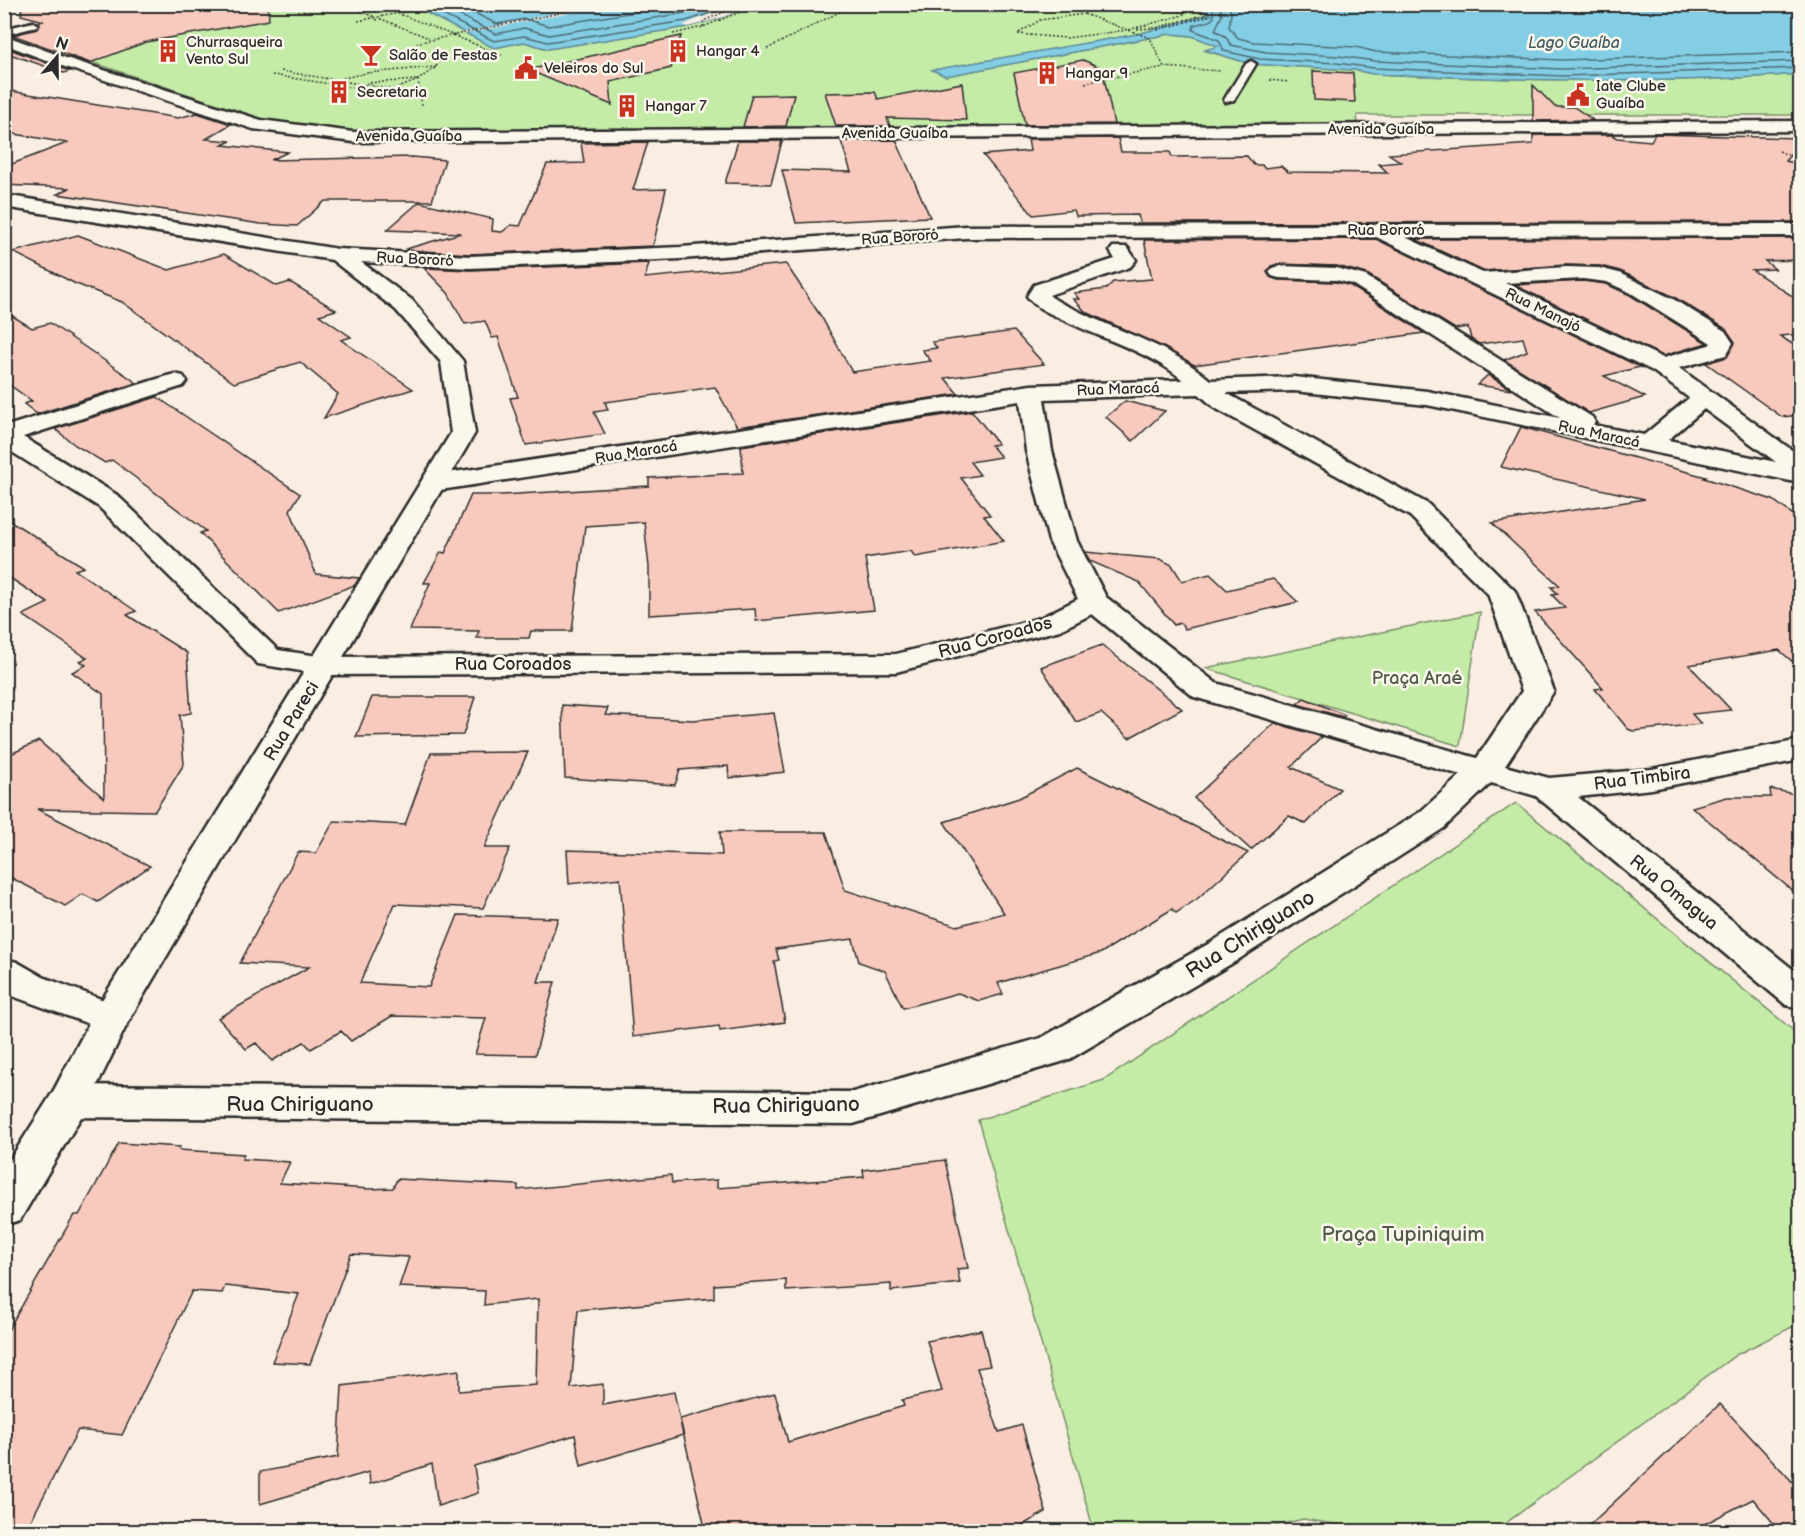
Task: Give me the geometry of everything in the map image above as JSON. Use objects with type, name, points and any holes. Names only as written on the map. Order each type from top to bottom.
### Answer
[{"type":"street","name":"Avenida Guaíba","points":[[4,39],[80,67],[259,125],[353,137],[1800,126]]},
{"type":"street","name":"Rua Bororó","points":[[4,201],[338,255],[470,262],[681,254],[966,232],[1800,230]]},
{"type":"street","name":"Rua Manajó","points":[[1377,230],[1661,366],[1800,468]]},
{"type":"street","points":[[1031,392],[1039,451],[1063,541],[1094,602],[1205,690],[1484,772],[1538,691],[1501,591],[1419,510],[1223,403],[1182,367],[1102,331],[1044,302],[1038,296],[1041,289],[1123,263],[1126,260],[1120,251]]},
{"type":"street","name":"Rua Pareci","points":[[4,1207],[69,1101],[111,1018],[325,666],[463,433],[452,361],[404,305],[338,255]]},
{"type":"street","points":[[1279,272],[1336,274],[1359,280],[1600,434]]},
{"type":"street","points":[[1480,279],[1546,274],[1611,277],[1629,283],[1717,336],[1722,343],[1718,350],[1661,366]]},
{"type":"street","points":[[1159,388],[1157,368],[1163,357]]},
{"type":"street","points":[[4,436],[175,381]]},
{"type":"street","name":"Rua Maracá","points":[[434,483],[1031,392],[1294,384],[1427,398],[1800,475]]},
{"type":"street","points":[[1649,444],[1704,398]]},
{"type":"street","name":"Rua Coroados","points":[[4,436],[108,501],[269,658],[325,666],[896,663],[1050,624],[1094,602]]},
{"type":"street","name":"Rua Timbira","points":[[1484,772],[1548,789],[1652,779],[1800,750]]},
{"type":"street","name":"Rua Chiriguano","points":[[69,1101],[853,1108],[1054,1049],[1223,952],[1432,820],[1484,772]]},
{"type":"street","name":"Rua Omagua","points":[[1548,789],[1800,995]]},
{"type":"street","points":[[4,972],[29,987],[111,1018]]},
{"type":"lane","points":[[4,32],[33,25]]},
{"type":"lane","points":[[1229,100],[1251,64]]},
{"type":"path","points":[[342,4],[429,38],[414,42],[603,4]]},
{"type":"path","points":[[375,4],[502,55]]},
{"type":"path","points":[[373,16],[356,20],[445,4]]},
{"type":"path","points":[[703,27],[704,21],[744,4]]},
{"type":"path","points":[[673,34],[703,27],[760,4]]},
{"type":"path","points":[[767,49],[855,4]]},
{"type":"path","points":[[1084,14],[1094,4]]},
{"type":"path","points":[[1100,4],[1185,12],[1182,15]]},
{"type":"path","points":[[1143,4],[1197,9],[1206,14],[1155,28],[1128,30],[1066,38],[1018,34],[1040,21],[1084,14],[1128,30],[1137,33],[1150,38],[1164,67]]},
{"type":"path","points":[[1128,30],[1182,15],[1192,18]]},
{"type":"path","points":[[1157,30],[1212,15]]},
{"type":"path","points":[[363,23],[381,19]]},
{"type":"path","points":[[1182,20],[1188,22]]},
{"type":"path","points":[[1159,21],[1170,24]]},
{"type":"path","points":[[387,93],[418,80],[436,67],[444,53]]},
{"type":"path","points":[[335,80],[366,73],[436,67]]},
{"type":"path","points":[[1085,83],[1164,67],[1230,72]]},
{"type":"path","points":[[281,71],[420,93]]},
{"type":"path","points":[[272,75],[421,98]]},
{"type":"path","points":[[301,79],[316,77]]},
{"type":"path","points":[[359,84],[418,80]]},
{"type":"path","points":[[418,80],[422,105]]},
{"type":"path","points":[[1260,80],[1289,82]]},
{"type":"green space","name":"Veleiros do Sul","points":[[32,4],[404,5],[421,10],[494,48],[524,42],[548,49],[688,27],[723,17],[752,5],[1153,4],[1199,8],[1211,14],[1138,34],[933,70],[946,76],[1170,34],[1192,36],[1219,46],[1206,51],[1251,64],[1354,70],[1373,74],[1533,80],[1640,80],[1800,74],[1800,115],[1357,115],[1358,124],[360,133],[270,122],[28,41],[90,28]]},
{"type":"green space","name":"Praça Araé","points":[[1480,612],[1460,746],[1205,668]]},
{"type":"green space","name":"Praça Tupiniquim","points":[[1516,803],[1800,1036],[1800,1323],[1736,1355],[1495,1531],[1377,1531],[1303,1519],[1255,1531],[1094,1531],[978,1120],[1104,1080]]},
{"type":"water","name":"Veleiros do Sul","points":[[404,5],[752,5],[723,17],[688,27],[548,49],[524,42],[494,48],[421,10]]},
{"type":"water","name":"Lago Guaíba","points":[[1153,5],[1800,5],[1800,74],[1693,79],[1533,80],[1373,74],[1354,70],[1251,64],[1205,50],[1218,46],[1192,36],[1170,34],[946,76],[932,70],[1138,34],[1210,14],[1199,8]]},
{"type":"pier","points":[[598,4],[609,5],[461,33]]},
{"type":"pier","points":[[735,4],[752,5],[723,17],[688,27],[683,25]]},
{"type":"building","points":[[22,4],[268,4],[269,20],[146,42],[90,63],[13,35],[37,29],[40,25],[38,22],[44,21],[21,15]]},
{"type":"building","points":[[681,36],[671,68],[610,82],[612,105],[528,70]]},
{"type":"building","points":[[4,47],[70,71],[64,73],[4,52]]},
{"type":"building","points":[[1083,60],[1102,68],[1114,124],[1025,125],[1014,73]]},
{"type":"building","points":[[1313,71],[1353,73],[1355,102],[1314,100]]},
{"type":"building","points":[[962,83],[966,120],[887,118],[890,126],[836,126],[825,93],[875,92],[878,99]]},
{"type":"building","points":[[1533,85],[1555,107],[1574,107],[1593,120],[1533,121]]},
{"type":"building","points":[[4,90],[178,118],[197,113],[231,124],[206,139],[231,141],[222,145],[288,152],[271,160],[412,157],[445,160],[432,201],[325,201],[297,226],[261,224],[57,194],[70,188],[4,185],[4,167],[67,143],[4,132]]},
{"type":"building","points":[[794,94],[786,126],[743,127],[752,95]]},
{"type":"building","points":[[1655,134],[1800,138],[1800,144],[1785,161],[1800,164],[1800,222],[1140,223],[1138,215],[1076,216],[1074,210],[1033,215],[983,155],[1030,151],[1028,139],[1118,138],[1121,152],[1170,152],[1172,157],[1247,156],[1254,165],[1262,165],[1264,168],[1281,166],[1288,172],[1388,173],[1379,164],[1401,162],[1389,154],[1533,144],[1533,135],[1612,135],[1617,138],[1651,141]]},
{"type":"building","points":[[896,140],[930,217],[796,223],[782,170],[851,172],[841,141]]},
{"type":"building","points":[[738,141],[782,141],[771,184],[725,183]]},
{"type":"building","points":[[648,142],[633,190],[666,189],[653,246],[470,254],[406,249],[461,233],[387,230],[419,202],[493,219],[492,231],[502,232],[511,225],[520,226],[547,164],[584,163],[581,143]]},
{"type":"building","points":[[78,235],[169,270],[224,254],[277,286],[290,282],[336,310],[319,315],[351,337],[341,340],[413,389],[324,418],[338,394],[300,362],[234,383],[122,302],[74,283],[13,252]]},
{"type":"building","points":[[1800,238],[1800,260],[1765,261],[1775,269],[1752,270],[1800,301],[1800,334],[1780,336],[1800,349],[1800,415],[1782,417],[1706,363],[1727,357],[1735,342],[1726,329],[1674,297],[1620,271],[1600,266],[1566,265],[1483,271],[1415,239]]},
{"type":"building","points":[[1376,239],[1640,367],[1604,376],[1645,397],[1589,413],[1504,360],[1527,351],[1523,338],[1479,344],[1471,339],[1468,327],[1455,329],[1367,274],[1337,266],[1279,264],[1271,266],[1267,272],[1270,277],[1278,280],[1336,282],[1351,286],[1424,333],[1194,365],[1165,348],[1086,312],[1073,299],[1079,299],[1074,293],[1106,289],[1113,282],[1152,279],[1144,240]]},
{"type":"building","points":[[649,263],[645,278],[786,264],[822,318],[852,372],[931,361],[922,350],[937,348],[932,342],[1014,331],[1044,364],[945,378],[958,394],[737,427],[715,387],[605,402],[608,410],[594,412],[605,434],[526,445],[510,398],[518,397],[498,337],[492,338],[485,321],[465,324],[448,293],[424,268],[470,270]]},
{"type":"building","points":[[1583,281],[1606,284],[1630,295],[1707,343],[1663,356],[1514,285]]},
{"type":"building","points":[[4,311],[32,328],[50,323],[137,383],[37,414],[24,404],[32,401],[4,381]]},
{"type":"building","points":[[1488,375],[1512,390],[1477,385]]},
{"type":"building","points":[[157,397],[300,494],[290,510],[316,574],[359,578],[355,585],[279,613],[200,533],[206,531],[112,460],[105,463],[75,445],[55,429]]},
{"type":"building","points":[[1125,401],[1165,411],[1133,441],[1106,417]]},
{"type":"building","points":[[972,411],[998,444],[991,445],[1001,457],[970,462],[980,475],[961,478],[990,515],[984,516],[1004,541],[915,557],[911,551],[865,558],[874,610],[756,621],[755,609],[649,615],[649,567],[644,522],[585,526],[572,631],[531,631],[529,638],[476,638],[479,631],[410,630],[430,583],[424,583],[441,552],[445,553],[471,495],[649,486],[649,478],[743,473],[741,446]]},
{"type":"building","points":[[1521,427],[1706,477],[1704,478],[1773,500],[1800,520],[1800,668],[1779,650],[1689,665],[1731,710],[1692,714],[1701,724],[1633,731],[1628,729],[1595,689],[1603,688],[1535,612],[1565,608],[1552,595],[1558,594],[1551,587],[1560,586],[1492,523],[1645,499],[1501,467]]},
{"type":"building","points":[[4,517],[84,567],[75,570],[136,611],[127,615],[187,653],[191,713],[180,715],[184,764],[155,811],[37,809],[150,866],[98,902],[83,894],[65,906],[4,874],[4,757],[39,741],[104,798],[103,694],[72,672],[86,665],[80,661],[87,658],[23,615],[48,603],[4,574]]},
{"type":"building","points":[[1085,552],[1160,559],[1172,565],[1182,581],[1210,574],[1227,590],[1273,579],[1298,602],[1185,629],[1180,623],[1174,625],[1139,582],[1090,561]]},
{"type":"building","points":[[1102,645],[1182,709],[1129,738],[1101,713],[1076,722],[1041,667]]},
{"type":"building","points":[[372,697],[475,697],[463,735],[356,737]]},
{"type":"building","points":[[1304,698],[1345,715],[1343,717],[1297,704]]},
{"type":"building","points":[[562,705],[608,708],[605,715],[693,720],[774,713],[785,772],[729,778],[728,766],[680,770],[675,785],[565,778]]},
{"type":"building","points":[[1275,723],[1322,737],[1291,767],[1340,789],[1306,824],[1289,816],[1251,850],[1194,798]]},
{"type":"building","points":[[528,752],[484,848],[510,848],[483,908],[395,904],[360,983],[429,987],[458,915],[558,918],[538,982],[555,982],[535,1055],[475,1054],[486,1018],[392,1016],[351,1041],[341,1031],[311,1049],[304,1042],[272,1061],[256,1043],[246,1049],[218,1018],[309,967],[240,963],[298,852],[316,853],[334,821],[405,825],[431,753]]},
{"type":"building","points":[[1077,768],[1248,853],[1197,899],[1176,913],[1172,909],[1101,953],[998,983],[1003,994],[979,1001],[958,993],[903,1008],[885,971],[859,962],[853,939],[776,949],[779,960],[774,961],[785,1022],[720,1031],[719,1026],[633,1037],[620,878],[569,884],[567,850],[722,855],[720,832],[826,832],[845,890],[957,926],[1004,913],[944,822],[1019,798]]},
{"type":"building","points":[[1770,789],[1800,795],[1800,897],[1692,807],[1727,797],[1771,797]]},
{"type":"building","points":[[119,1143],[244,1154],[242,1159],[290,1162],[280,1183],[370,1189],[393,1188],[397,1179],[518,1185],[518,1190],[671,1175],[672,1183],[717,1180],[717,1188],[864,1177],[863,1170],[945,1160],[968,1268],[957,1269],[960,1283],[891,1291],[891,1284],[786,1291],[786,1280],[714,1285],[714,1298],[578,1310],[571,1388],[603,1384],[603,1405],[674,1392],[683,1435],[581,1466],[575,1435],[474,1466],[478,1493],[438,1506],[432,1464],[370,1484],[369,1472],[260,1504],[260,1472],[338,1457],[342,1386],[459,1370],[459,1391],[536,1385],[538,1299],[484,1305],[485,1291],[399,1287],[409,1257],[351,1254],[310,1364],[272,1362],[299,1294],[225,1286],[222,1293],[192,1291],[122,1435],[78,1430],[25,1532],[4,1532],[4,1337],[74,1215],[79,1215]]},
{"type":"building","points":[[981,1330],[990,1366],[977,1368],[999,1432],[1022,1425],[1046,1512],[1010,1532],[706,1532],[680,1419],[775,1393],[788,1442],[904,1406],[902,1400],[942,1391],[927,1341]]},
{"type":"building","points":[[1720,1404],[1800,1490],[1800,1532],[1781,1532],[1753,1499],[1689,1532],[1582,1532]]},
{"type":"place","name":"Churrasqueira Vento Sul","points":[[168,51]]},
{"type":"place","name":"Hangar 4","points":[[678,51]]},
{"type":"place","name":"Salão de Festas","points":[[371,55]]},
{"type":"place","name":"Veleiros do Sul","points":[[526,68]]},
{"type":"place","name":"Hangar 9","points":[[1047,73]]},
{"type":"place","name":"Secretaria","points":[[339,92]]},
{"type":"place","name":"Iate Clube Guaíba","points":[[1578,95]]},
{"type":"place","name":"Hangar 7","points":[[627,106]]}]
